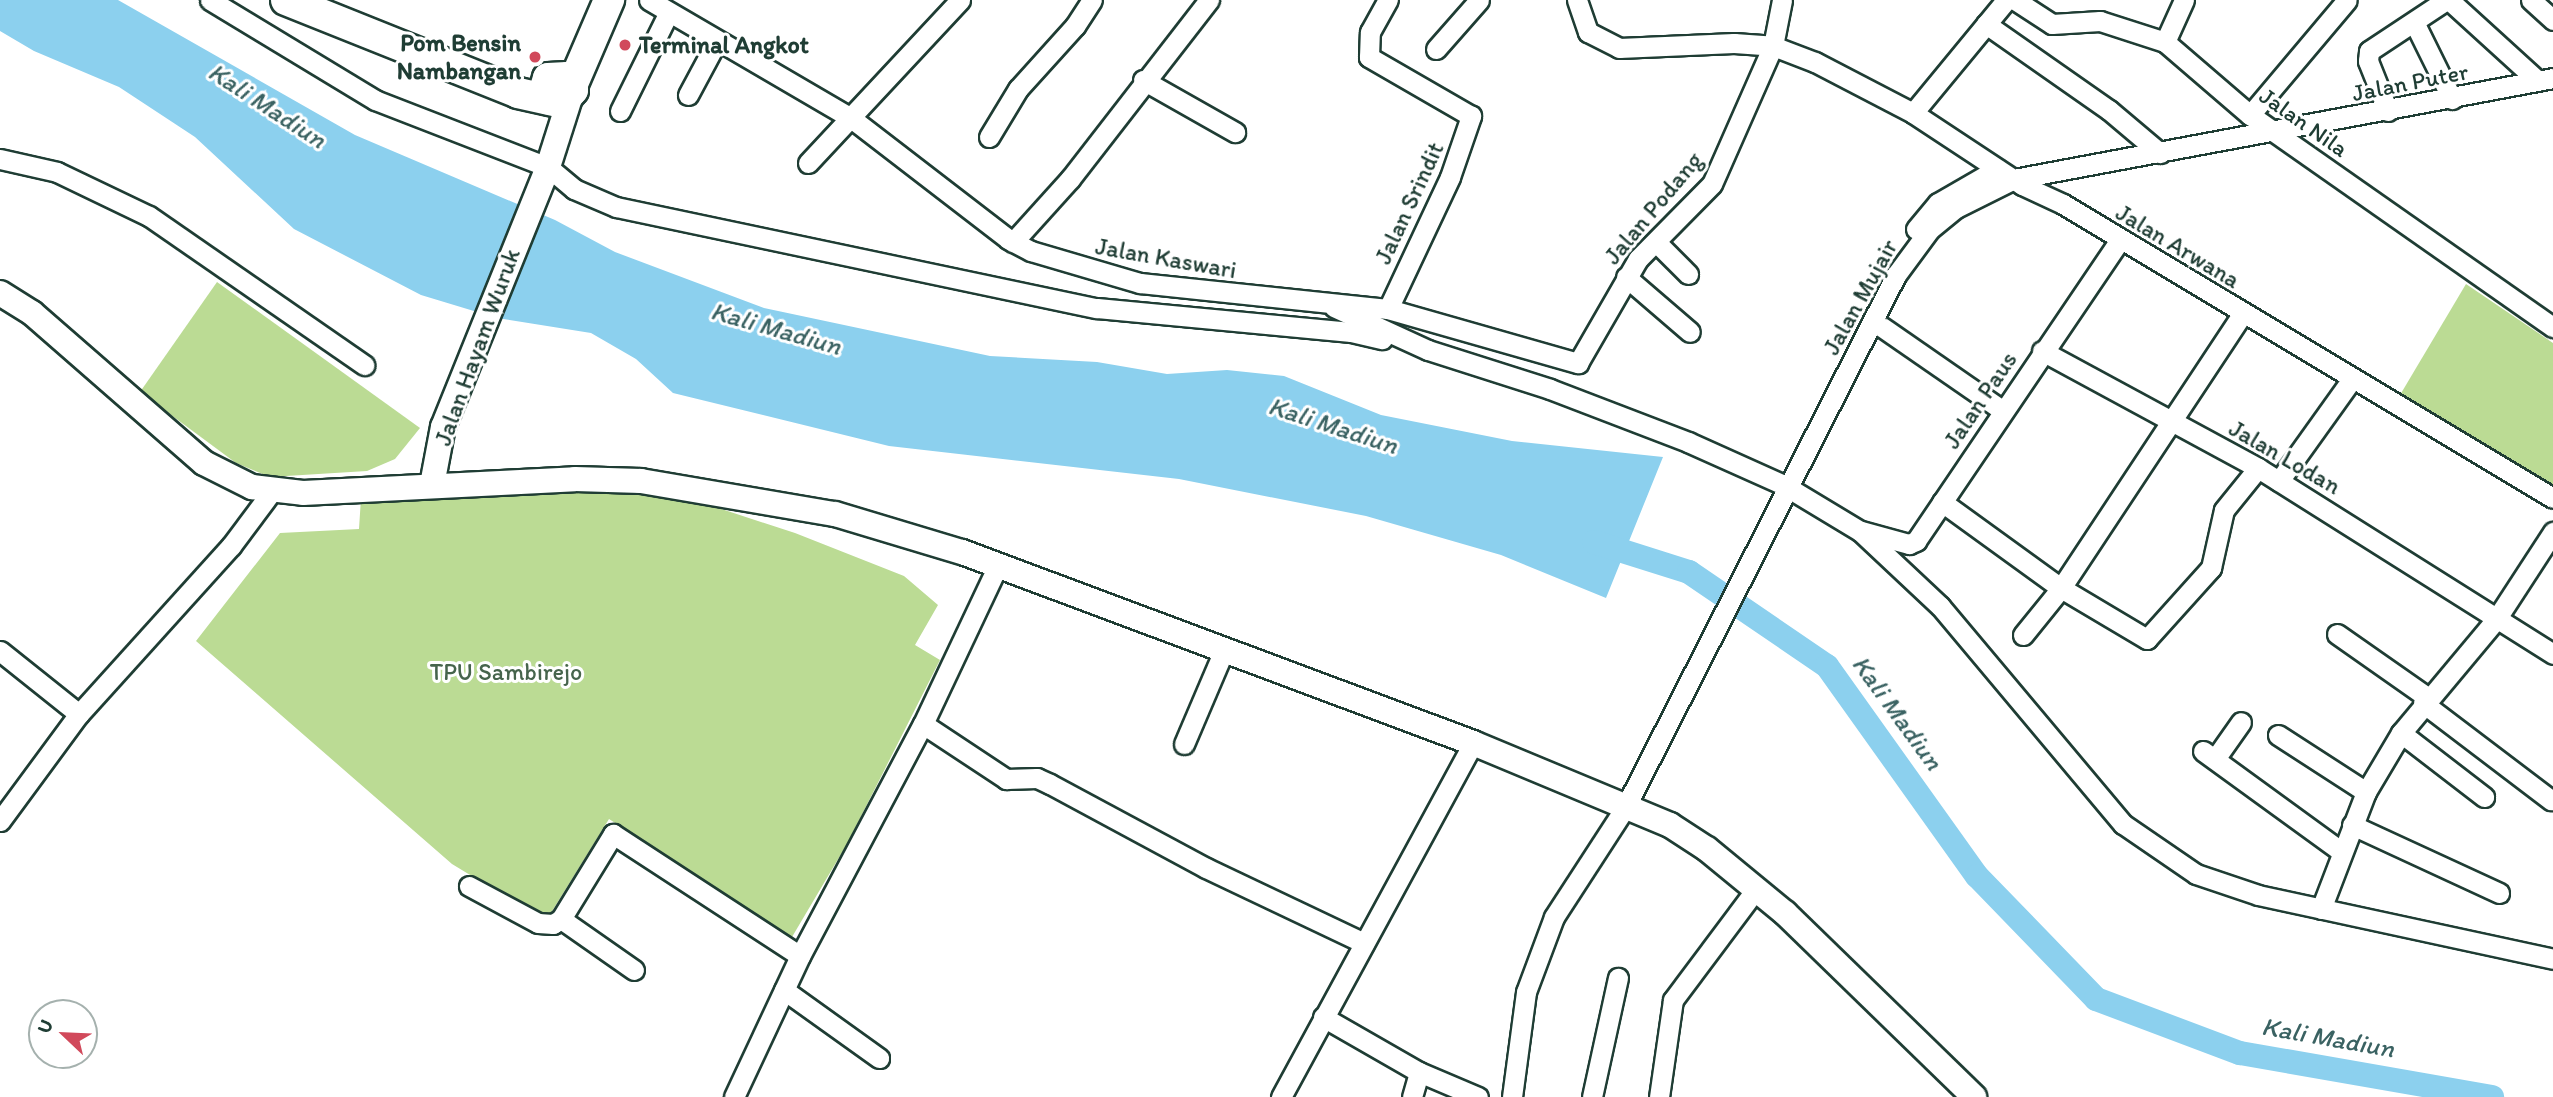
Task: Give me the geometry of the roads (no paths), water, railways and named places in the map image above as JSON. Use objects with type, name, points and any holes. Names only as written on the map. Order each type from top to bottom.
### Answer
[{"type":"highway","points":[[302,3],[498,86],[559,89],[607,0]]},
{"type":"main road","name":"Jalan Hayam Wuruk","points":[[432,485],[443,427],[542,171],[559,89]]},
{"type":"main road","points":[[0,293],[32,313],[204,463],[252,487],[272,491],[575,479],[641,481],[835,514],[998,565],[1474,743],[1670,825],[1756,889],[1974,1097]]},
{"type":"street","points":[[210,0],[376,100],[542,171],[574,189],[616,207],[1019,292],[1158,315],[1351,332],[1428,350],[1605,408],[1786,489],[1860,531],[1940,606],[2003,676],[2092,792],[2149,846],[2196,874],[2258,895],[2553,959]]},
{"type":"street","name":"Jalan Kaswari","points":[[649,0],[851,118],[1013,242],[1116,278],[1246,296],[1388,309],[1578,363]]},
{"type":"street","points":[[807,163],[960,0]]},
{"type":"street","points":[[989,137],[1018,89],[1074,26],[1091,0]]},
{"type":"street","points":[[1013,242],[1065,186],[1143,80],[1209,0]]},
{"type":"street","name":"Jalan Srindit","points":[[1388,0],[1370,32],[1369,57],[1456,108],[1450,177],[1388,309]]},
{"type":"street","points":[[1436,49],[1479,0]]},
{"type":"street","points":[[1577,0],[1588,32],[1619,48],[1734,43],[1773,46]]},
{"type":"street","name":"Jalan Podang","points":[[1578,363],[1626,277],[1712,184],[1773,46],[1782,0]]},
{"type":"street","points":[[1913,113],[2006,0]]},
{"type":"street","name":"Jalan Nila","points":[[2015,0],[2052,24],[2101,21],[2165,42],[2250,115],[2553,327]]},
{"type":"street","points":[[2165,42],[2185,0]]},
{"type":"street","points":[[2250,115],[2347,0]]},
{"type":"street","points":[[2388,111],[2368,53],[2447,0],[2545,79]]},
{"type":"street","points":[[2531,0],[2553,20]]},
{"type":"street","points":[[620,111],[669,12]]},
{"type":"street","points":[[2414,22],[2452,99]]},
{"type":"street","points":[[1986,24],[2109,110],[2160,153]]},
{"type":"street","points":[[688,95],[718,41]]},
{"type":"street","name":"Jalan Arwana","points":[[1773,46],[1913,113],[2011,178],[2553,498]]},
{"type":"street","name":"Jalan Puter","points":[[2275,131],[2545,79]]},
{"type":"street","points":[[1143,80],[1234,132]]},
{"type":"street","name":"Jalan Mujair","points":[[1512,1097],[1526,992],[1543,942],[1626,806],[1896,275],[1917,245],[1956,208],[2011,178],[2275,131]]},
{"type":"street","points":[[0,159],[57,173],[149,216],[364,365]]},
{"type":"street","points":[[2011,178],[1935,239],[1905,279],[1882,327],[1800,470],[1887,273],[1925,217],[1938,203],[2011,178]]},
{"type":"street","name":"Jalan Paus","points":[[1860,531],[1909,544],[1942,502],[2042,351],[2120,240]]},
{"type":"street","points":[[1657,243],[1688,274]]},
{"type":"street","points":[[1626,277],[1690,332]]},
{"type":"street","points":[[1324,302],[1428,350]]},
{"type":"street","points":[[2023,635],[2061,587],[2243,313]]},
{"type":"street","points":[[1882,327],[2002,410]]},
{"type":"street","name":"Jalan Lodan","points":[[2042,351],[2258,468],[2553,654]]},
{"type":"street","points":[[2279,481],[2351,379]]},
{"type":"street","points":[[1942,502],[2061,587],[2147,639],[2211,568],[2224,510],[2258,468]]},
{"type":"street","points":[[0,821],[79,714],[231,546],[272,491]]},
{"type":"street","points":[[2320,909],[2366,792],[2401,733],[2425,700],[2548,555],[2553,532]]},
{"type":"street","points":[[734,1097],[800,956],[923,724],[998,565]]},
{"type":"street","points":[[2337,634],[2551,800]]},
{"type":"street","points":[[1184,744],[1224,650]]},
{"type":"street","points":[[0,651],[79,714]]},
{"type":"street","points":[[2241,722],[2209,755],[2342,852]]},
{"type":"street","points":[[923,724],[1006,779],[1037,778],[1050,783],[1206,868],[1364,943]]},
{"type":"street","points":[[2401,733],[2484,797]]},
{"type":"street","points":[[2278,734],[2366,792]]},
{"type":"street","points":[[1281,1097],[1474,743]]},
{"type":"street","points":[[2352,825],[2499,893]]},
{"type":"street","points":[[469,886],[538,922],[553,924],[561,919],[614,834],[800,956]]},
{"type":"street","points":[[1660,1097],[1673,1000],[1756,889]]},
{"type":"street","points":[[561,919],[634,970]]},
{"type":"street","points":[[1592,1097],[1618,978]]},
{"type":"street","points":[[784,990],[879,1058]]},
{"type":"street","points":[[1323,1017],[1419,1072],[1478,1097]]},
{"type":"street","points":[[1412,1097],[1419,1072]]},
{"type":"water","points":[[0,0],[118,0],[355,135],[555,220],[615,252],[764,308],[990,356],[1097,362],[1167,374],[1227,370],[1284,376],[1381,415],[1512,441],[1663,457],[1606,598],[1501,555],[1366,516],[1179,479],[889,446],[673,393],[636,359],[591,333],[497,318],[421,295],[294,229],[195,137],[119,87],[34,51],[0,31]]},
{"type":"waterway","name":"Kali Madiun","points":[[1594,542],[1689,572],[1827,666],[1977,876],[2096,999],[2240,1053],[2492,1097]]},
{"type":"place","name":"Terminal Angkot","points":[[625,45]]},
{"type":"place","name":"Pom Bensin Nambangan","points":[[535,57]]},
{"type":"park label","name":"TPU Sambirejo","points":[[506,672]]}]
